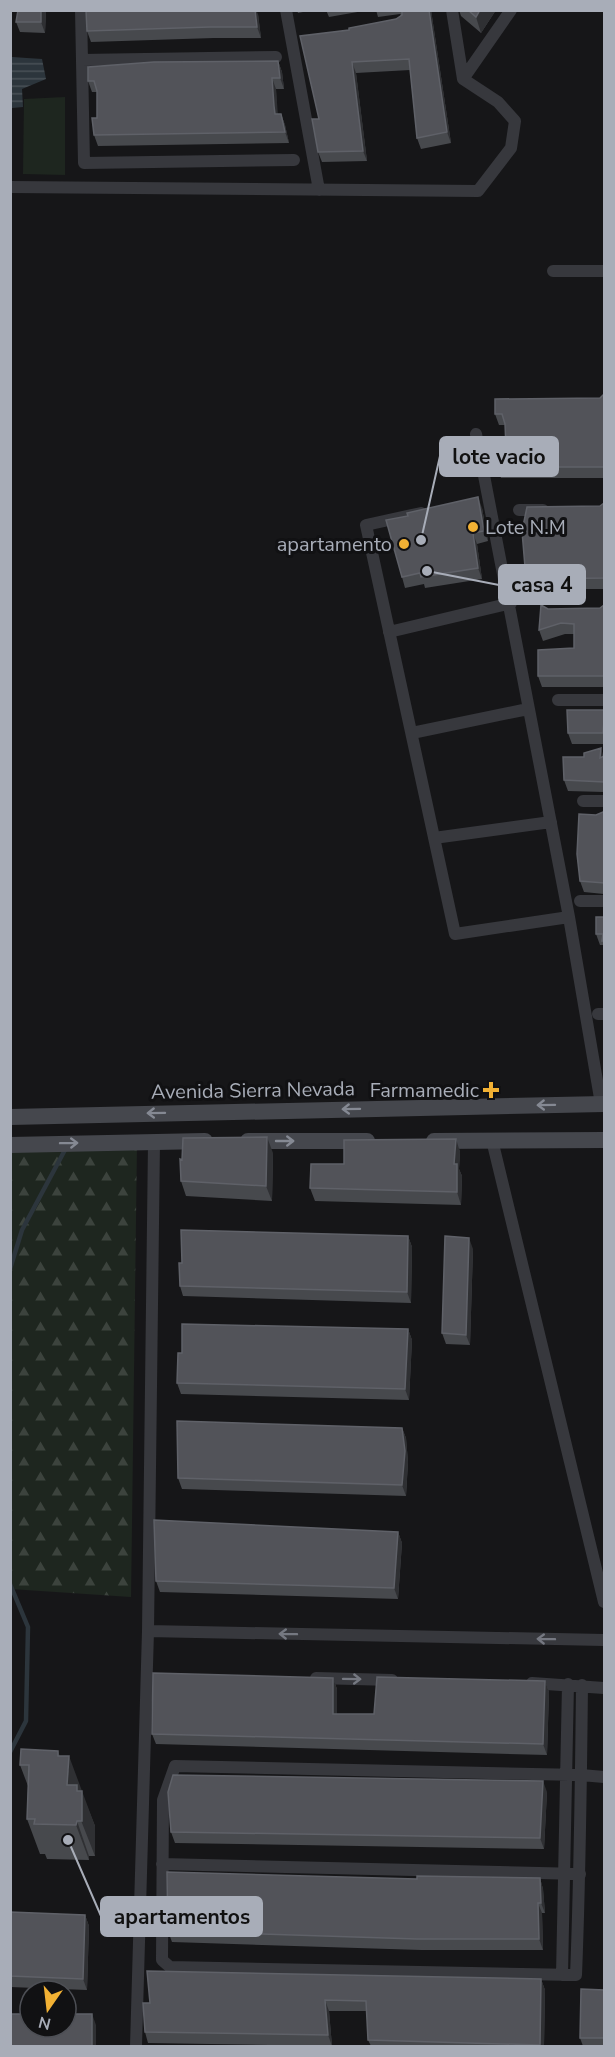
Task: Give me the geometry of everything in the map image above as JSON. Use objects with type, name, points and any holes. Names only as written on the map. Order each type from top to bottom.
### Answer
[{"type":"main road","name":"Avenida Sierra Nevada","points":[[10,1117],[603,1104]]},
{"type":"main road","points":[[423,1141],[604,1140]]},
{"type":"main road","points":[[10,1145],[388,1141]]},
{"type":"street","points":[[81,10],[84,163],[294,160]]},
{"type":"street","points":[[286,10],[296,40],[319,190]]},
{"type":"street","points":[[10,188],[478,191],[511,148],[515,121],[498,102],[463,79],[452,10]]},
{"type":"street","points":[[463,79],[512,10]]},
{"type":"street","points":[[82,60],[276,57]]},
{"type":"street","points":[[552,271],[604,271]]},
{"type":"street","points":[[476,434],[484,500],[511,603],[528,709],[603,1104]]},
{"type":"street","points":[[434,510],[366,525],[455,934],[569,917]]},
{"type":"street","points":[[519,510],[553,510]]},
{"type":"street","points":[[389,632],[511,603]]},
{"type":"street","points":[[558,700],[604,700]]},
{"type":"street","points":[[412,733],[528,709]]},
{"type":"street","points":[[583,801],[604,801]]},
{"type":"street","points":[[434,838],[550,822]]},
{"type":"street","points":[[580,901],[604,901]]},
{"type":"street","points":[[492,1140],[604,1602]]},
{"type":"street","points":[[136,2046],[143,1737],[153,1675],[148,1631],[154,1142]]},
{"type":"street","points":[[148,1631],[604,1640]]},
{"type":"street","points":[[299,1678],[404,1680]]},
{"type":"street","points":[[521,1683],[568,1684],[604,1688]]},
{"type":"street","points":[[562,1975],[564,1775],[568,1684]]},
{"type":"street","points":[[582,1685],[581,1775],[580,1874],[576,1975],[170,1967],[162,1960],[163,1800],[175,1766],[581,1775],[604,1777]]},
{"type":"street","points":[[162,1863],[580,1874]]},
{"type":"green space","points":[[65,97],[65,175],[23,174],[24,99]]},
{"type":"green space","points":[[137,1142],[131,1597],[11,1589],[10,1145]]},
{"type":"shaded area","points":[[11,57],[42,59],[46,79],[22,89],[23,107],[11,108]]},
{"type":"building","points":[[18,10],[41,10],[41,22],[16,22]]},
{"type":"building","points":[[86,10],[255,10],[257,27],[87,31]]},
{"type":"building","points":[[402,10],[429,10],[447,132],[417,138],[409,59],[352,62],[363,151],[318,152],[312,119],[319,119],[300,36],[349,30],[349,28],[396,19],[402,15]]},
{"type":"building","points":[[468,10],[480,10],[476,17]]},
{"type":"building","points":[[278,61],[280,78],[272,78],[274,106],[275,114],[281,114],[285,132],[94,135],[92,118],[97,118],[97,91],[94,81],[88,81],[88,67],[154,62]]},
{"type":"building","points":[[604,394],[604,467],[497,467],[497,449],[506,448],[505,424],[502,414],[495,414],[495,399],[600,398]]},
{"type":"building","points":[[478,497],[484,531],[473,533],[478,568],[421,577],[420,573],[402,577],[386,520]]},
{"type":"building","points":[[604,503],[604,578],[526,579],[522,531],[527,507],[600,506]]},
{"type":"building","points":[[541,605],[548,609],[600,608],[604,605],[604,676],[538,676],[538,650],[574,648],[574,624],[561,623],[539,630]]},
{"type":"building","points":[[567,710],[604,710],[603,733],[568,733]]},
{"type":"building","points":[[601,748],[600,758],[604,756],[604,782],[564,780],[563,757],[584,757],[584,753]]},
{"type":"building","points":[[604,812],[604,883],[580,881],[577,854],[579,814],[596,815]]},
{"type":"building","points":[[596,917],[604,917],[604,941],[602,941],[603,934],[596,934]]},
{"type":"building","points":[[267,1137],[266,1186],[181,1181],[180,1159],[182,1160],[183,1138]]},
{"type":"building","points":[[456,1139],[454,1164],[457,1164],[457,1192],[310,1188],[311,1164],[344,1164],[344,1140]]},
{"type":"building","points":[[181,1230],[408,1236],[407,1292],[180,1286]]},
{"type":"building","points":[[445,1236],[469,1238],[466,1335],[442,1333]]},
{"type":"building","points":[[182,1324],[408,1329],[405,1389],[177,1383],[178,1353],[182,1353]]},
{"type":"building","points":[[177,1421],[402,1428],[405,1451],[402,1485],[178,1478]]},
{"type":"building","points":[[154,1520],[398,1532],[394,1588],[156,1581]]},
{"type":"building","points":[[153,1673],[333,1678],[333,1714],[374,1714],[377,1677],[545,1681],[543,1744],[152,1734]]},
{"type":"building","points":[[21,1749],[58,1751],[58,1756],[69,1756],[67,1785],[77,1785],[77,1791],[82,1791],[82,1821],[77,1821],[76,1825],[34,1824],[35,1819],[27,1819],[29,1765],[20,1765]]},
{"type":"building","points":[[173,1775],[543,1781],[540,1838],[171,1832],[168,1792]]},
{"type":"building","points":[[167,1872],[417,1879],[417,1876],[540,1878],[539,1939],[417,1939],[168,1931]]},
{"type":"building","points":[[10,1912],[85,1915],[83,1979],[10,1976]]},
{"type":"building","points":[[147,1971],[541,1979],[540,2045],[368,2040],[366,2001],[325,2000],[328,2035],[145,2032],[143,2003],[150,2003]]},
{"type":"building","points":[[581,1989],[604,1990],[604,2038],[580,2038]]},
{"type":"building","points":[[10,2014],[18,2014],[18,2039],[78,2039],[78,2014],[92,2014],[92,2046],[10,2046]]},
{"type":"waterway","points":[[10,1269],[22,1230],[66,1148]]},
{"type":"waterway","points":[[10,1584],[28,1627],[26,1721],[10,1752]]},
{"type":"place","name":"Lote N.M","points":[[473,527]]},
{"type":"place","name":"lote vacio","points":[[421,540]]},
{"type":"place","name":"apartamento","points":[[404,544]]},
{"type":"place","name":"casa 4","points":[[427,571]]},
{"type":"place","name":"Farmamedic","points":[[491,1090]]},
{"type":"place","name":"apartamentos","points":[[68,1840]]}]
